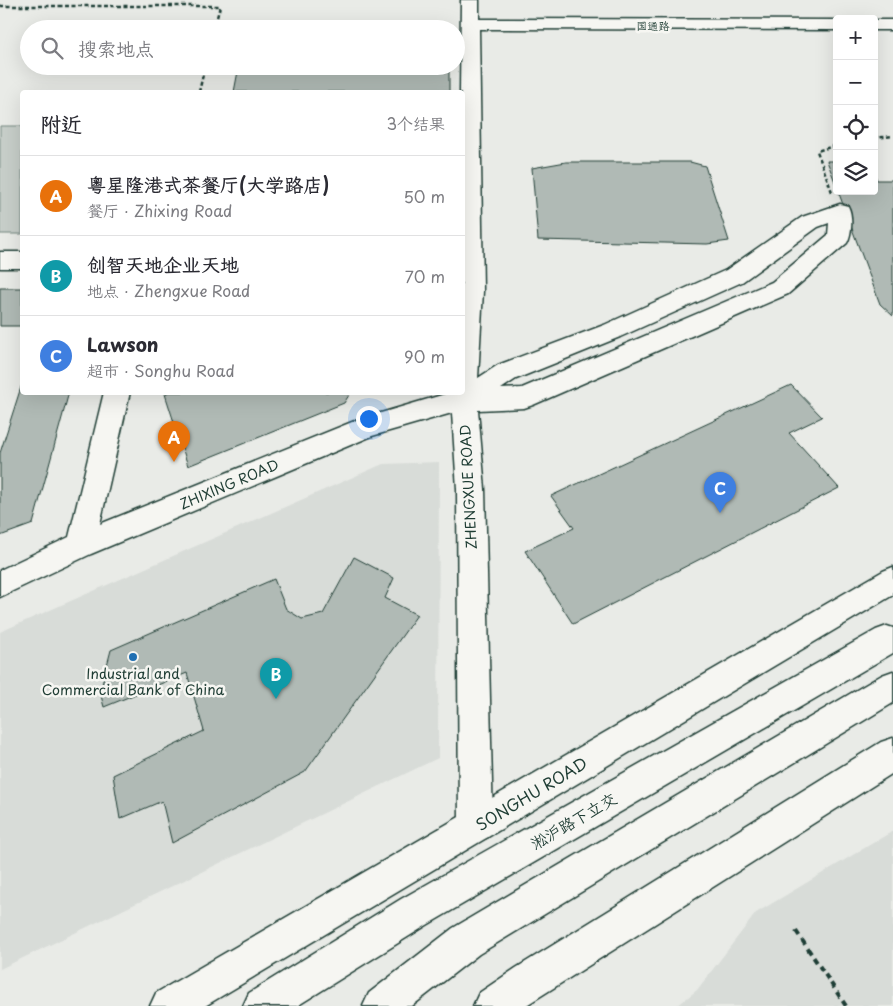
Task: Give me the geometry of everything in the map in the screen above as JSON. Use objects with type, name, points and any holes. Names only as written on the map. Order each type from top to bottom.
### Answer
[{"type":"street","name":"国通路","points":[[470,12],[833,25]]},
{"type":"street","name":"ZHENGXUE ROAD","points":[[465,384],[471,291],[468,124],[470,12]]},
{"type":"street","points":[[878,25],[893,25]]},
{"type":"street","points":[[840,212],[839,238],[780,288],[524,398],[464,400],[507,372],[612,331],[734,276],[810,222],[840,212]]},
{"type":"street","points":[[0,260],[20,260]]},
{"type":"street","points":[[82,545],[116,395]]},
{"type":"street","name":"ZHENGXUE ROAD","points":[[464,395],[471,489],[476,824]]},
{"type":"street","name":"ZHIXING ROAD","points":[[0,584],[82,545],[366,427],[464,400]]},
{"type":"street","name":"SONGHU ROAD","points":[[169,1006],[893,580]]},
{"type":"street","name":"淞沪路下立交","points":[[262,1006],[414,912],[887,640]]},
{"type":"street","points":[[382,1006],[466,941],[893,686]]},
{"type":"street","points":[[492,1006],[545,970],[893,754]]},
{"type":"path","points":[[0,6],[220,6],[216,20]]},
{"type":"path","points":[[199,90],[203,75]]},
{"type":"path","points":[[878,138],[893,136]]},
{"type":"path","points":[[833,145],[817,151],[840,212]]},
{"type":"path","points":[[796,931],[846,1006]]},
{"type":"shaded area","points":[[0,126],[20,126],[20,234],[0,234]]},
{"type":"shaded area","points":[[439,462],[438,758],[0,969],[0,632],[383,464]]},
{"type":"shaded area","points":[[893,831],[893,1006],[677,1006],[697,990],[756,913]]},
{"type":"building","points":[[237,75],[449,75],[449,90],[234,90]]},
{"type":"building","points":[[827,161],[833,161],[833,177]]},
{"type":"building","points":[[566,162],[690,162],[705,166],[729,241],[707,244],[538,240],[532,168]]},
{"type":"building","points":[[878,180],[893,180],[893,316],[880,304],[839,195],[878,195]]},
{"type":"building","points":[[0,288],[20,288],[20,326],[0,326]]},
{"type":"building","points":[[791,385],[822,417],[789,433],[839,488],[573,624],[525,551],[574,528],[551,496]]},
{"type":"building","points":[[20,390],[20,395],[68,395],[33,524],[0,536],[0,453]]},
{"type":"building","points":[[165,395],[349,395],[344,403],[188,466]]},
{"type":"building","points":[[354,557],[394,578],[385,598],[417,615],[305,772],[172,843],[162,801],[120,819],[113,775],[204,731],[187,673],[104,707],[100,692],[111,650],[274,579],[286,609],[302,619],[323,614]]},
{"type":"place","name":"粤星隆港式茶餐厅(大学路店)","points":[[174,462]]},
{"type":"place","name":"Lawson","points":[[720,513]]},
{"type":"place","name":"Industrial and Commercial Bank of China","points":[[133,657]]},
{"type":"place","name":"创智天地企业天地","points":[[276,699]]}]
